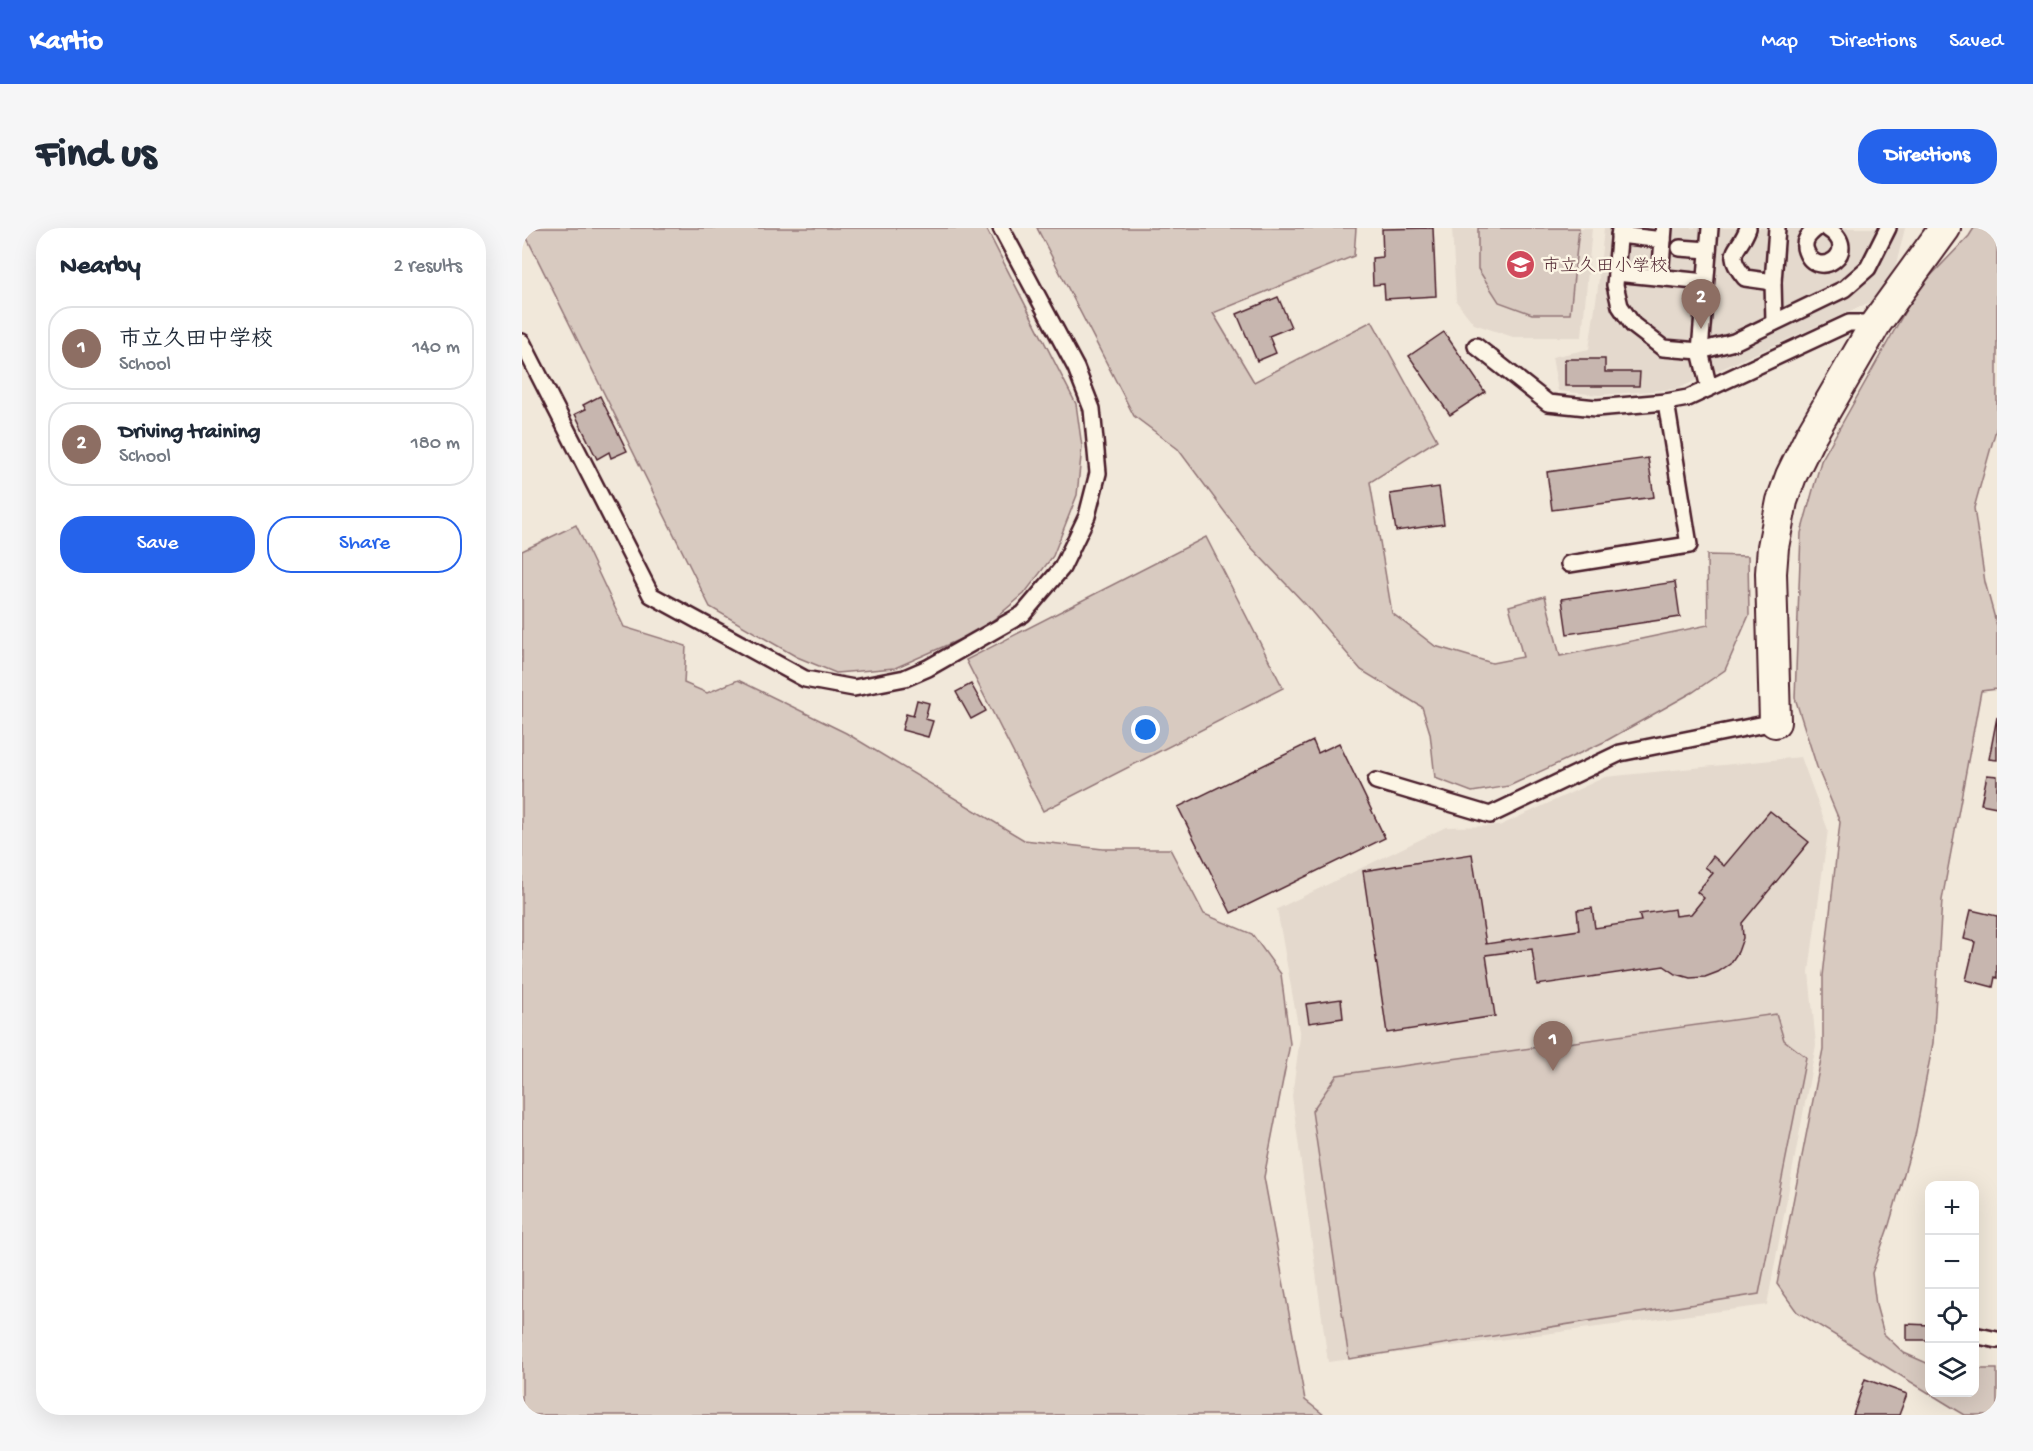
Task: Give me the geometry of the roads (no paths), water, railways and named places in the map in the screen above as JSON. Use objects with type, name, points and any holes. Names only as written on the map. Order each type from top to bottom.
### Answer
[{"type":"street","points":[[1775,722],[1771,573],[1773,547],[1782,501],[1791,476],[1811,435],[1875,323],[1945,228]]},
{"type":"lane","points":[[522,342],[651,595],[805,679],[854,688],[905,678],[928,668],[1023,615],[1062,568],[1087,516],[1098,473],[1092,409],[1076,368],[1001,228]]},
{"type":"lane","points":[[1709,388],[1700,351],[1710,228]]},
{"type":"lane","points":[[1748,228],[1734,252],[1734,265],[1745,278],[1773,282]]},
{"type":"lane","points":[[1774,322],[1773,282],[1777,228]]},
{"type":"lane","points":[[1816,228],[1828,228],[1837,235],[1842,245],[1839,256],[1829,264],[1818,264],[1808,258],[1804,247],[1807,235],[1816,228]]},
{"type":"lane","points":[[1660,276],[1664,234],[1619,232],[1615,285],[1620,306],[1633,325],[1663,348],[1700,351],[1734,342],[1844,289],[1868,268],[1888,228]]},
{"type":"lane","points":[[1680,248],[1708,250]]},
{"type":"lane","points":[[1616,273],[1706,282]]},
{"type":"lane","points":[[1476,346],[1548,403],[1596,408],[1688,398],[1850,323],[1875,323]]},
{"type":"lane","points":[[1569,564],[1689,545],[1665,402]]},
{"type":"lane","points":[[1376,781],[1490,815],[1620,753],[1775,722]]},
{"type":"lane","points":[[1979,1336],[1997,1340]]},
{"type":"place","name":"市立久田小学校","points":[[1521,265]]},
{"type":"place","name":"Driving training","points":[[1701,329]]},
{"type":"place","name":"市立久田中学校","points":[[1553,1071]]}]
